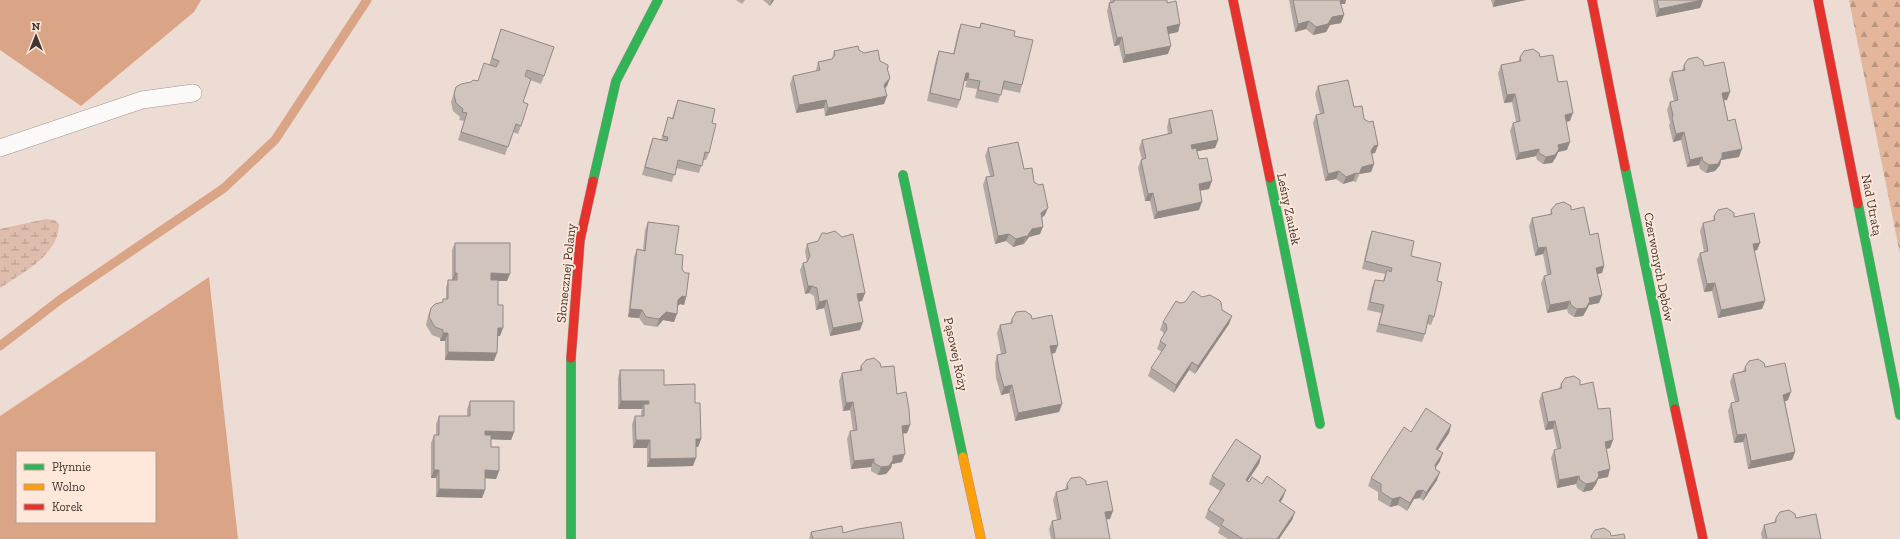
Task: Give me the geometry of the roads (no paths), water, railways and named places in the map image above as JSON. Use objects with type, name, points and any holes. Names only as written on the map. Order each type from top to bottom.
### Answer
[{"type":"street","name":"Słonecznej Polany","points":[[571,539],[570,369],[580,240],[616,81],[658,0]]},
{"type":"street","name":"Leśny Zaułek","points":[[1233,0],[1320,424]]},
{"type":"street","name":"Czerwonych Dębów","points":[[1592,0],[1659,336],[1703,539]]},
{"type":"street","name":"Nad Utratą","points":[[1818,0],[1900,415]]},
{"type":"street","name":"Pąsowej Róży","points":[[903,175],[981,539]]},
{"type":"lane","points":[[0,148],[142,100],[193,93]]},
{"type":"waterway","points":[[0,346],[61,299],[224,188],[275,140],[367,0]]}]
